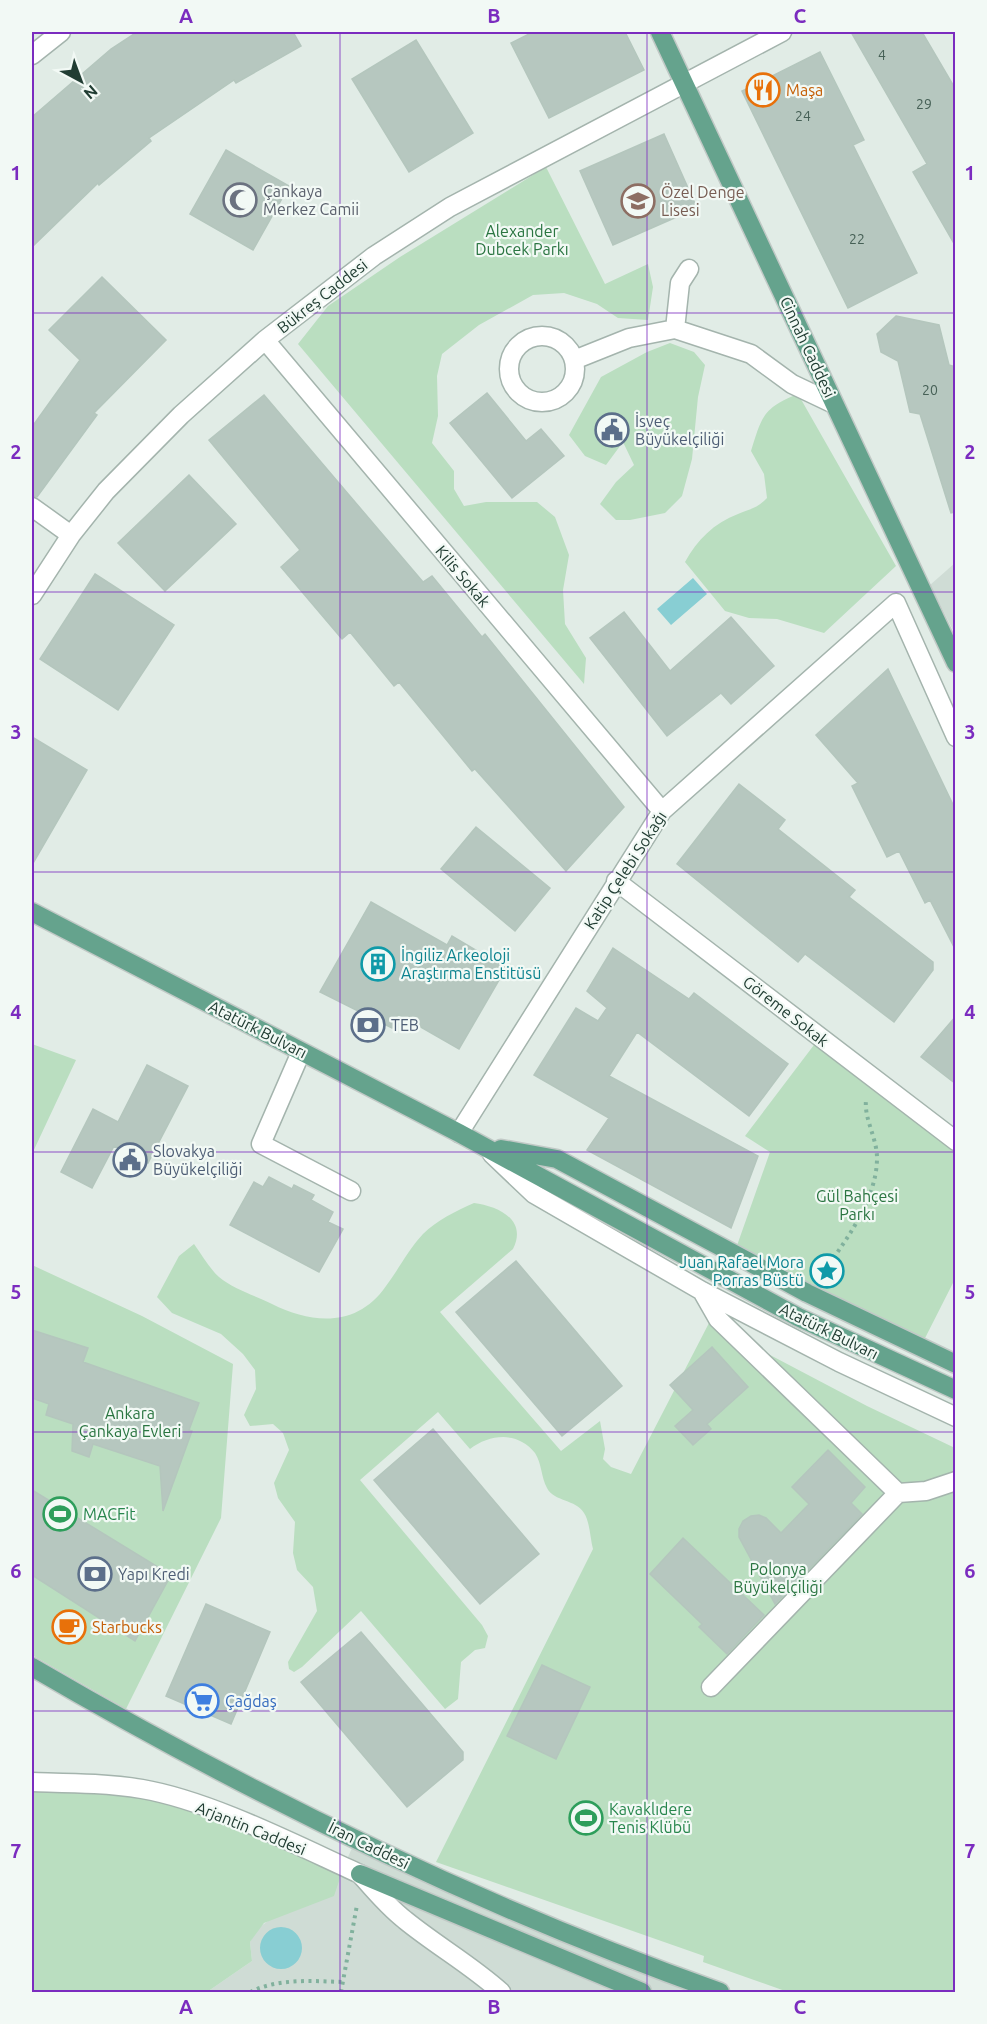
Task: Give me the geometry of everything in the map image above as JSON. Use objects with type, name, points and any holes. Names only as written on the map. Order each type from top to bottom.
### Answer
[{"type":"main road","name":"Cinnah Caddesi","points":[[660,32],[956,663]]},
{"type":"main road","name":"Atatürk Bulvarı","points":[[32,912],[484,1146],[798,1317],[956,1390]]},
{"type":"main road","name":"Atatürk Bulvarı","points":[[484,1146],[557,1159],[807,1293],[956,1364]]},
{"type":"main road","name":"İran Caddesi","points":[[32,1667],[144,1732],[436,1878],[720,1992]]},
{"type":"main road","name":"İran Caddesi","points":[[361,1875],[642,1992]]},
{"type":"street","points":[[32,55],[62,32]]},
{"type":"street","name":"Bükreş Caddesi","points":[[32,595],[71,535],[106,492],[181,415],[265,340],[374,256],[450,207],[782,32]]},
{"type":"street","points":[[675,329],[680,283],[689,269]]},
{"type":"street","points":[[574,360],[629,338],[675,329],[751,354],[792,384],[834,404]]},
{"type":"street","name":"Kilis Sokak","points":[[265,340],[662,811]]},
{"type":"street","points":[[32,507],[71,535]]},
{"type":"street","name":"Katip Çelebi Sokağı","points":[[459,1133],[616,880],[662,811],[896,603],[956,737]]},
{"type":"street","name":"Göreme Sokak","points":[[616,880],[956,1141]]},
{"type":"street","points":[[302,1052],[261,1144],[351,1191]]},
{"type":"street","points":[[484,1146],[534,1194],[702,1291],[839,1362],[956,1417]]},
{"type":"street","points":[[702,1291],[718,1319],[898,1493]]},
{"type":"street","points":[[711,1687],[898,1493],[926,1491],[956,1481]]},
{"type":"street","name":"Arjantin Caddesi","points":[[32,1782],[143,1789],[217,1811],[361,1875]]},
{"type":"street","points":[[361,1875],[375,1892],[405,1920],[479,1972],[501,1992]]},
{"type":"path","points":[[807,1293],[853,1226],[876,1173],[877,1156],[865,1101],[876,1081]]},
{"type":"path","points":[[341,1992],[361,1875]]},
{"type":"path","points":[[250,1992],[261,1987],[298,1981],[343,1982]]},
{"type":"shaded area","points":[[955,563],[955,634],[930,585]]},
{"type":"shaded area","points":[[356,1839],[720,1992],[207,1992],[252,1961],[250,1942],[257,1929],[344,1866]]},
{"type":"green space","name":"Alexander Dubcek Parkı","points":[[546,167],[605,284],[648,264],[653,287],[648,320],[618,318],[597,304],[564,293],[533,295],[479,325],[442,354],[437,376],[438,416],[432,443],[454,471],[454,489],[464,506],[486,502],[537,502],[555,517],[569,555],[563,590],[565,624],[586,658],[584,684],[298,344],[328,306],[400,257]]},
{"type":"green space","points":[[670,343],[694,352],[705,365],[698,397],[692,459],[682,496],[665,513],[630,520],[616,520],[600,504],[616,482],[634,465],[623,442],[606,465],[585,456],[569,435],[601,377],[647,352]]},
{"type":"green space","points":[[798,394],[896,566],[824,633],[777,619],[749,618],[725,611],[685,562],[695,546],[714,527],[757,506],[767,498],[764,474],[751,451],[761,421],[777,404]]},
{"type":"green space","name":"Gül Bahçesi Parkı","points":[[820,1037],[955,1141],[955,1279],[920,1348],[734,1254],[770,1152],[745,1136]]},
{"type":"green space","points":[[32,1044],[76,1060],[32,1154]]},
{"type":"green space","name":"Polonya Büyükelçiliği","points":[[474,1203],[492,1207],[508,1216],[513,1222],[517,1239],[513,1249],[440,1312],[561,1451],[600,1421],[605,1449],[603,1459],[611,1467],[631,1474],[709,1323],[867,1406],[955,1448],[955,1992],[788,1992],[703,1962],[704,1956],[436,1862],[593,1549],[589,1525],[584,1513],[576,1505],[550,1493],[535,1453],[520,1441],[504,1437],[495,1438],[470,1449],[438,1412],[360,1480],[482,1625],[488,1636],[485,1648],[475,1650],[461,1662],[458,1699],[445,1709],[361,1611],[302,1667],[294,1672],[289,1669],[288,1662],[317,1611],[313,1587],[297,1570],[293,1553],[295,1522],[278,1498],[274,1483],[289,1450],[283,1433],[273,1424],[250,1426],[244,1415],[256,1389],[255,1370],[243,1354],[221,1334],[172,1313],[157,1297],[179,1256],[194,1244],[219,1277],[245,1292],[303,1316],[333,1318],[348,1315],[374,1300],[428,1229],[447,1216]]},
{"type":"green space","name":"Ankara Çankaya Evleri","points":[[32,1265],[142,1316],[233,1364],[221,1518],[126,1709],[32,1655]]},
{"type":"green space","points":[[32,1782],[143,1789],[344,1866],[334,1896],[264,1923],[250,1942],[252,1961],[207,1992],[32,1992]]},
{"type":"water","points":[[693,578],[707,594],[671,625],[657,609]]},
{"type":"water","points":[[281,1927],[296,1933],[302,1948],[296,1963],[281,1969],[266,1963],[260,1948],[266,1933]]},
{"type":"building","points":[[137,32],[293,32],[301,46],[236,83],[234,80],[149,138],[151,141],[99,185],[98,183],[32,247],[32,117],[111,49]]},
{"type":"building","points":[[533,32],[625,32],[644,70],[549,118],[511,43]]},
{"type":"building","points":[[851,32],[922,32],[956,90],[956,247],[913,172],[927,164]]},
{"type":"building","points":[[416,40],[473,133],[409,172],[352,79]]},
{"type":"building","points":[[820,52],[864,140],[853,145],[917,273],[848,308],[742,91]]},
{"type":"building","points":[[664,134],[697,208],[613,245],[580,171]]},
{"type":"building","name":"Çankaya Merkez Camii","points":[[226,150],[289,186],[253,250],[190,214]]},
{"type":"building","points":[[102,277],[166,340],[94,413],[97,415],[37,497],[32,496],[32,427],[80,360],[49,330]]},
{"type":"building","points":[[896,316],[939,325],[949,365],[956,367],[956,512],[951,513],[920,414],[910,412],[898,361],[881,352],[877,334]]},
{"type":"building","points":[[487,393],[526,441],[541,429],[564,456],[512,498],[450,423]]},
{"type":"building","points":[[264,395],[423,582],[432,576],[482,637],[485,634],[624,807],[566,871],[475,769],[472,771],[399,682],[394,686],[350,632],[342,639],[281,567],[300,550],[209,440]]},
{"type":"building","points":[[189,475],[236,524],[165,591],[118,543]]},
{"type":"building","points":[[95,574],[174,625],[118,710],[40,659]]},
{"type":"building","points":[[624,612],[670,671],[731,617],[774,666],[731,704],[721,693],[667,736],[590,638]]},
{"type":"building","points":[[888,669],[956,811],[956,951],[930,900],[925,903],[899,851],[887,857],[852,786],[858,783],[816,735]]},
{"type":"building","points":[[32,737],[87,770],[32,865]]},
{"type":"building","points":[[739,784],[785,820],[778,829],[855,890],[849,897],[933,962],[933,970],[894,1022],[805,954],[798,962],[677,864]]},
{"type":"building","points":[[476,827],[550,888],[515,931],[441,869]]},
{"type":"building","points":[[371,902],[447,945],[452,936],[506,968],[459,1049],[398,1014],[392,1028],[320,992]]},
{"type":"building","points":[[613,948],[689,999],[694,993],[788,1064],[749,1116],[637,1032],[609,1076],[758,1156],[731,1228],[587,1150],[609,1118],[534,1075],[576,1008],[598,1021],[607,1008],[587,991]]},
{"type":"building","points":[[956,1016],[956,1084],[921,1057]]},
{"type":"building","points":[[147,1065],[188,1086],[148,1163],[114,1146],[92,1188],[61,1172],[93,1109],[118,1122]]},
{"type":"building","points":[[269,1177],[292,1189],[294,1185],[314,1195],[311,1200],[333,1212],[328,1222],[343,1229],[319,1272],[230,1225],[254,1182],[263,1187]]},
{"type":"building","points":[[516,1261],[622,1386],[562,1436],[456,1312]]},
{"type":"building","points":[[32,1330],[88,1348],[83,1362],[199,1403],[189,1430],[192,1431],[163,1511],[160,1466],[93,1444],[89,1457],[72,1451],[73,1424],[46,1415],[49,1404],[32,1398]]},
{"type":"building","points":[[712,1347],[748,1387],[707,1424],[711,1429],[693,1445],[675,1426],[693,1410],[670,1385]]},
{"type":"building","points":[[433,1429],[539,1554],[480,1604],[374,1480]]},
{"type":"building","points":[[828,1450],[865,1487],[851,1503],[862,1514],[775,1604],[739,1537],[739,1529],[743,1521],[751,1516],[759,1515],[766,1518],[781,1533],[809,1504],[792,1487]]},
{"type":"building","points":[[32,1490],[171,1575],[135,1641],[32,1575]]},
{"type":"building","points":[[683,1538],[764,1615],[727,1654],[699,1627],[702,1624],[650,1574]]},
{"type":"building","points":[[206,1604],[270,1632],[231,1724],[166,1696]]},
{"type":"building","points":[[361,1632],[463,1752],[463,1760],[407,1807],[301,1682]]},
{"type":"building","points":[[542,1665],[590,1687],[556,1759],[507,1736]]},
{"type":"place","name":"Maşa","points":[[763,90]]},
{"type":"place","name":"Çankaya Merkez Camii","points":[[240,200]]},
{"type":"place","name":"Özel Denge Lisesi","points":[[638,201]]},
{"type":"place","name":"İsveç Büyükelçiliği","points":[[612,430]]},
{"type":"place","name":"İngiliz Arkeoloji Araştırma Enstitüsü","points":[[378,964]]},
{"type":"place","name":"TEB","points":[[368,1025]]},
{"type":"place","name":"Slovakya Büyükelçiliği","points":[[130,1160]]},
{"type":"place","name":"Juan Rafael Mora Porras Büstü","points":[[827,1271]]},
{"type":"place","name":"MACFit","points":[[60,1514]]},
{"type":"place","name":"Yapı Kredi","points":[[95,1574]]},
{"type":"place","name":"Starbucks","points":[[69,1627]]},
{"type":"place","name":"Çağdaş","points":[[202,1701]]},
{"type":"place","name":"Kavaklıdere Tenis Klübü","points":[[586,1818]]}]
